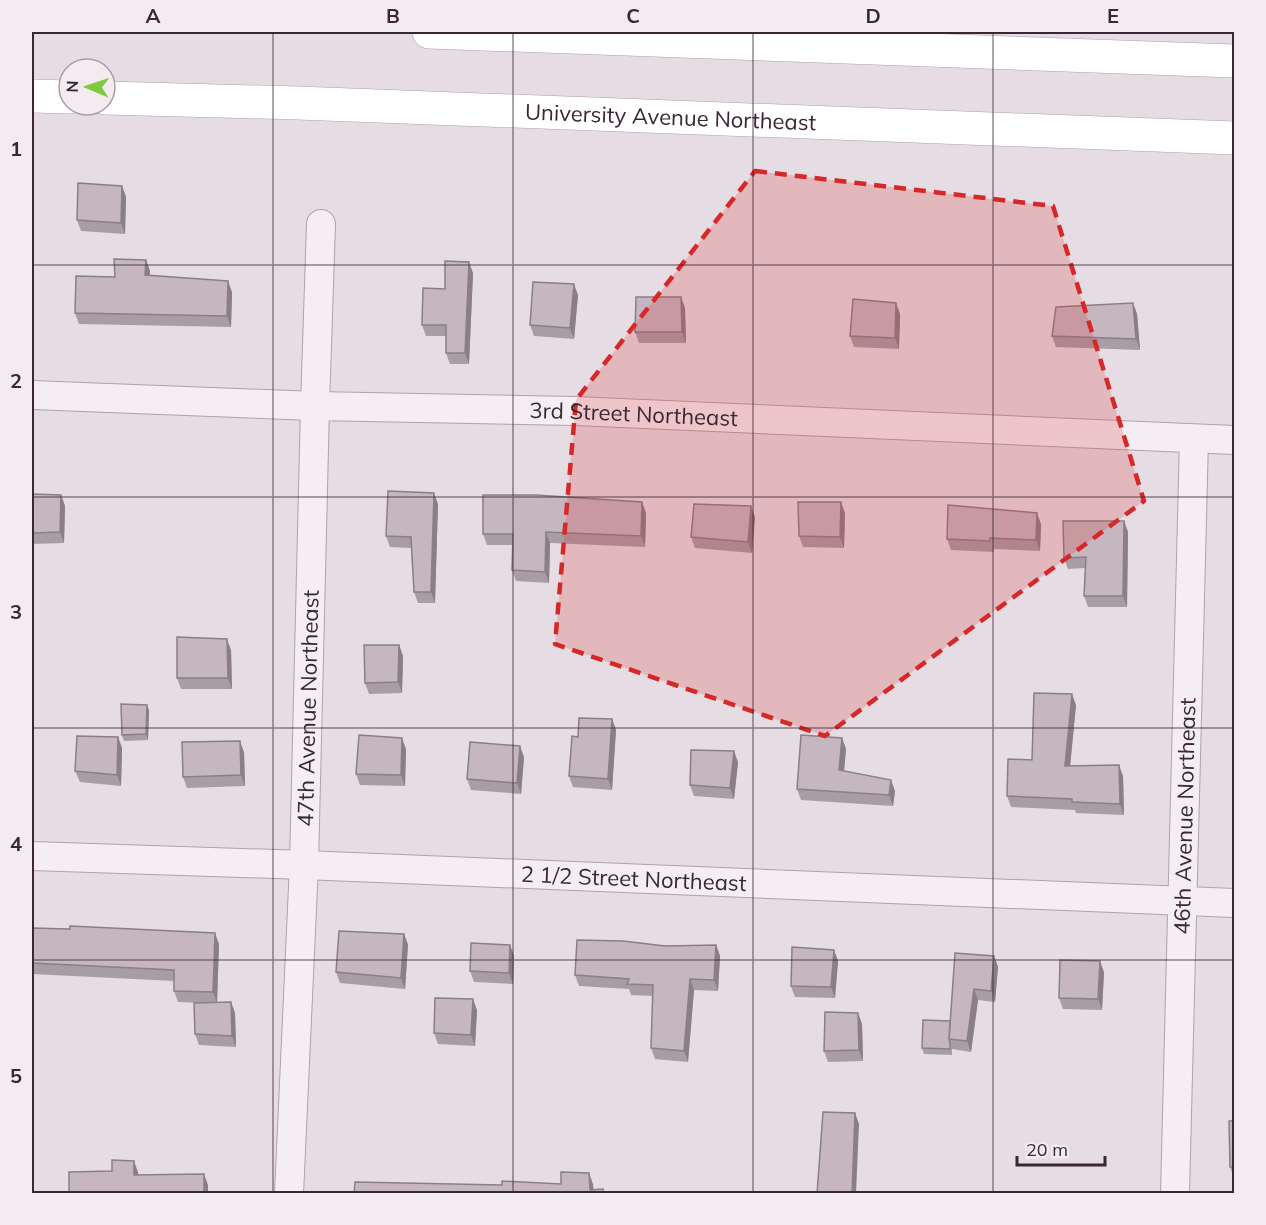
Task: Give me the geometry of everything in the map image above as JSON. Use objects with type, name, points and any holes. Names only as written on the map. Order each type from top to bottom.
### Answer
[{"type":"main road","points":[[429,32],[1234,61]]},
{"type":"main road","points":[[32,96],[57,97]]},
{"type":"main road","name":"University Avenue Northeast","points":[[117,98],[1234,138]]},
{"type":"street","name":"47th Avenue Northeast","points":[[289,1194],[304,865],[321,224]]},
{"type":"street","name":"3rd Street Northeast","points":[[32,395],[315,406],[576,411],[1234,440]]},
{"type":"street","name":"46th Avenue Northeast","points":[[1175,1194],[1194,439]]},
{"type":"street","name":"2 1/2 Street Northeast","points":[[32,856],[1234,903]]},
{"type":"highlighted area","points":[[755,171],[1053,206],[1144,501],[825,736],[555,644],[576,400]]},
{"type":"building","points":[[78,183],[122,186],[121,223],[77,220]]},
{"type":"building","points":[[114,259],[146,260],[145,275],[228,281],[227,316],[75,313],[76,276],[115,277]]},
{"type":"building","points":[[445,261],[469,262],[465,353],[446,353],[446,325],[422,325],[423,288],[445,289]]},
{"type":"building","points":[[533,282],[574,284],[570,328],[530,325]]},
{"type":"building","points":[[636,297],[681,297],[682,332],[635,332]]},
{"type":"building","points":[[853,299],[896,303],[895,338],[850,336]]},
{"type":"building","points":[[1133,303],[1136,339],[1052,336],[1056,307]]},
{"type":"building","points":[[388,491],[434,493],[431,592],[414,592],[411,537],[386,536]]},
{"type":"building","points":[[32,494],[61,495],[60,532],[32,533]]},
{"type":"building","points":[[483,495],[536,495],[642,502],[641,536],[546,532],[545,572],[512,570],[513,534],[483,534]]},
{"type":"building","points":[[798,502],[841,502],[840,537],[799,536]]},
{"type":"building","points":[[694,504],[751,506],[748,542],[691,537]]},
{"type":"building","points":[[948,505],[1037,513],[1036,540],[947,539]]},
{"type":"building","points":[[1063,521],[1124,521],[1123,596],[1084,596],[1086,557],[1064,558]]},
{"type":"building","points":[[177,637],[227,639],[228,678],[177,678]]},
{"type":"building","points":[[364,645],[399,645],[398,682],[365,683]]},
{"type":"building","points":[[1034,693],[1072,694],[1065,766],[1119,765],[1120,804],[1007,796],[1008,759],[1032,760]]},
{"type":"building","points":[[121,704],[147,705],[146,734],[122,735]]},
{"type":"building","points":[[579,718],[612,719],[608,779],[569,776],[572,736],[578,737]]},
{"type":"building","points":[[359,735],[402,738],[401,775],[356,774]]},
{"type":"building","points":[[801,735],[842,738],[839,770],[891,780],[889,795],[797,789]]},
{"type":"building","points":[[77,736],[118,737],[117,775],[75,771]]},
{"type":"building","points":[[240,741],[241,775],[183,777],[182,742]]},
{"type":"building","points":[[470,742],[520,746],[517,783],[467,779]]},
{"type":"building","points":[[691,750],[734,751],[730,788],[690,785]]},
{"type":"building","points":[[70,926],[215,933],[213,992],[174,991],[174,970],[32,963],[32,928],[70,929]]},
{"type":"building","points":[[339,931],[404,934],[401,978],[336,972]]},
{"type":"building","points":[[577,940],[623,941],[665,946],[716,945],[714,980],[690,979],[684,1051],[651,1048],[653,985],[627,984],[629,979],[575,975]]},
{"type":"building","points":[[471,943],[510,945],[509,973],[470,971]]},
{"type":"building","points":[[792,947],[834,950],[831,987],[791,986]]},
{"type":"building","points":[[955,953],[994,956],[991,991],[974,989],[967,1041],[949,1039]]},
{"type":"building","points":[[1060,960],[1100,961],[1098,999],[1059,998]]},
{"type":"building","points":[[435,998],[473,999],[471,1035],[434,1033]]},
{"type":"building","points":[[231,1002],[232,1036],[195,1034],[194,1003]]},
{"type":"building","points":[[825,1012],[858,1013],[859,1050],[824,1051]]},
{"type":"building","points":[[923,1020],[950,1021],[950,1049],[922,1048]]},
{"type":"building","points":[[823,1112],[855,1113],[852,1194],[817,1194]]},
{"type":"building","points":[[1229,1121],[1234,1121],[1234,1167],[1230,1167]]},
{"type":"building","points":[[112,1160],[134,1161],[134,1175],[204,1174],[204,1194],[69,1194],[69,1172],[112,1171]]},
{"type":"building","points":[[561,1172],[589,1173],[590,1190],[603,1189],[603,1194],[354,1194],[355,1182],[502,1185],[502,1181],[561,1184]]},
{"type":"building","points":[[664,1192],[695,1194],[664,1194]]}]
